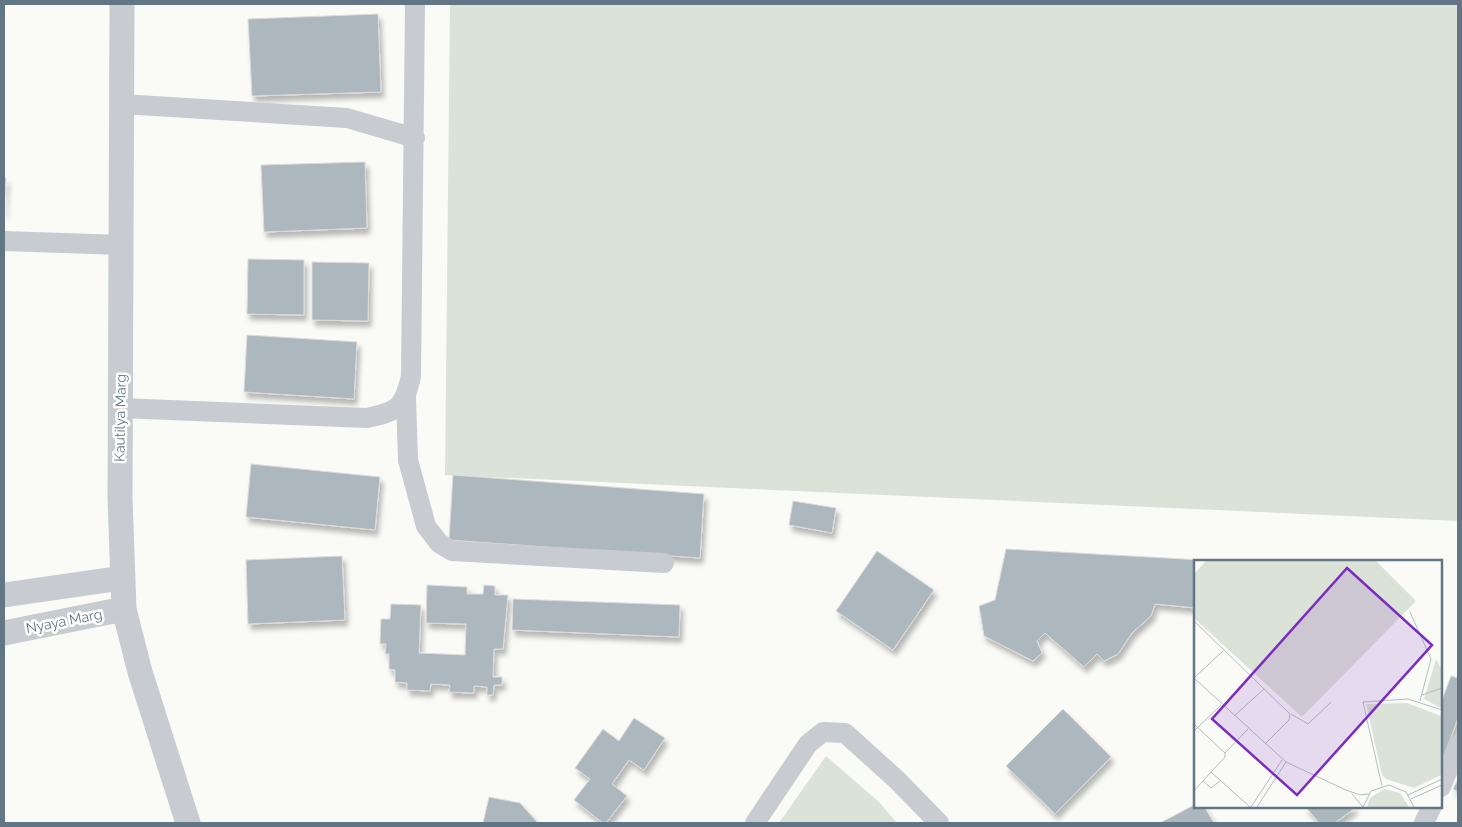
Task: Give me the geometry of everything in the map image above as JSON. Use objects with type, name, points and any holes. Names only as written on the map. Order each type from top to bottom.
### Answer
[{"type":"street","name":"Kautilya Marg","points":[[122,4],[120,408],[124,609],[140,672],[188,823]]},
{"type":"street","points":[[415,4],[411,376],[406,398],[408,460],[426,526],[439,543],[452,551],[664,563]]},
{"type":"street","points":[[122,104],[347,118],[415,138]]},
{"type":"street","points":[[4,241],[122,245]]},
{"type":"street","points":[[120,408],[366,418],[390,413],[406,398]]},
{"type":"street","points":[[4,595],[122,578]]},
{"type":"street","name":"Nyaya Marg","points":[[4,633],[124,609]]},
{"type":"street","points":[[755,823],[808,744],[823,732],[845,733],[897,780],[939,823]]},
{"type":"street","points":[[1442,784],[1458,744]]},
{"type":"street","points":[[1424,823],[1432,807]]},
{"type":"shaded area","points":[[450,4],[1458,4],[1458,521],[445,475]]},
{"type":"shaded area","points":[[826,756],[879,802],[897,823],[779,823]]},
{"type":"building","points":[[378,14],[381,92],[252,96],[248,19]]},
{"type":"building","points":[[365,162],[367,228],[264,232],[261,165]]},
{"type":"building","points":[[4,178],[6,178],[4,213]]},
{"type":"building","points":[[248,259],[304,260],[304,315],[247,314]]},
{"type":"building","points":[[312,262],[369,263],[368,321],[312,320]]},
{"type":"building","points":[[247,335],[357,342],[354,399],[244,392]]},
{"type":"building","points":[[251,464],[380,477],[375,530],[246,517]]},
{"type":"building","points":[[453,475],[704,494],[700,558],[449,540]]},
{"type":"building","points":[[793,501],[836,508],[832,533],[789,525]]},
{"type":"building","points":[[1006,549],[1201,560],[1194,560],[1194,608],[1155,604],[1151,616],[1132,633],[1118,654],[1104,661],[1097,654],[1084,667],[1045,633],[1037,641],[1042,653],[1033,661],[984,636],[979,606],[995,600]]},
{"type":"building","points":[[877,551],[934,590],[893,650],[836,611]]},
{"type":"building","points":[[342,556],[345,620],[248,624],[246,560]]},
{"type":"building","points":[[427,585],[467,587],[467,594],[483,594],[484,585],[495,586],[495,595],[508,595],[503,649],[494,649],[493,677],[502,677],[502,685],[494,685],[493,695],[487,695],[487,687],[474,686],[474,693],[449,692],[450,685],[431,684],[430,691],[407,690],[407,683],[395,682],[395,670],[389,669],[389,654],[385,654],[386,644],[380,644],[381,619],[390,619],[391,604],[421,605],[419,653],[465,655],[466,624],[426,623]]},
{"type":"building","points":[[513,599],[680,605],[679,637],[512,630]]},
{"type":"building","points":[[1451,676],[1458,678],[1458,718],[1442,762],[1442,700]]},
{"type":"building","points":[[1063,709],[1111,757],[1055,814],[1006,766]]},
{"type":"building","points":[[634,718],[665,738],[644,770],[629,760],[612,784],[627,796],[606,823],[603,823],[574,800],[590,779],[575,768],[603,729],[619,741]]},
{"type":"building","points":[[1458,779],[1458,792],[1453,789]]},
{"type":"building","points":[[489,797],[520,803],[538,823],[483,823]]},
{"type":"building","points":[[1194,805],[1194,807],[1205,807],[1214,823],[1160,823]]},
{"type":"building","points":[[1306,807],[1355,808],[1335,823],[1319,823]]}]
